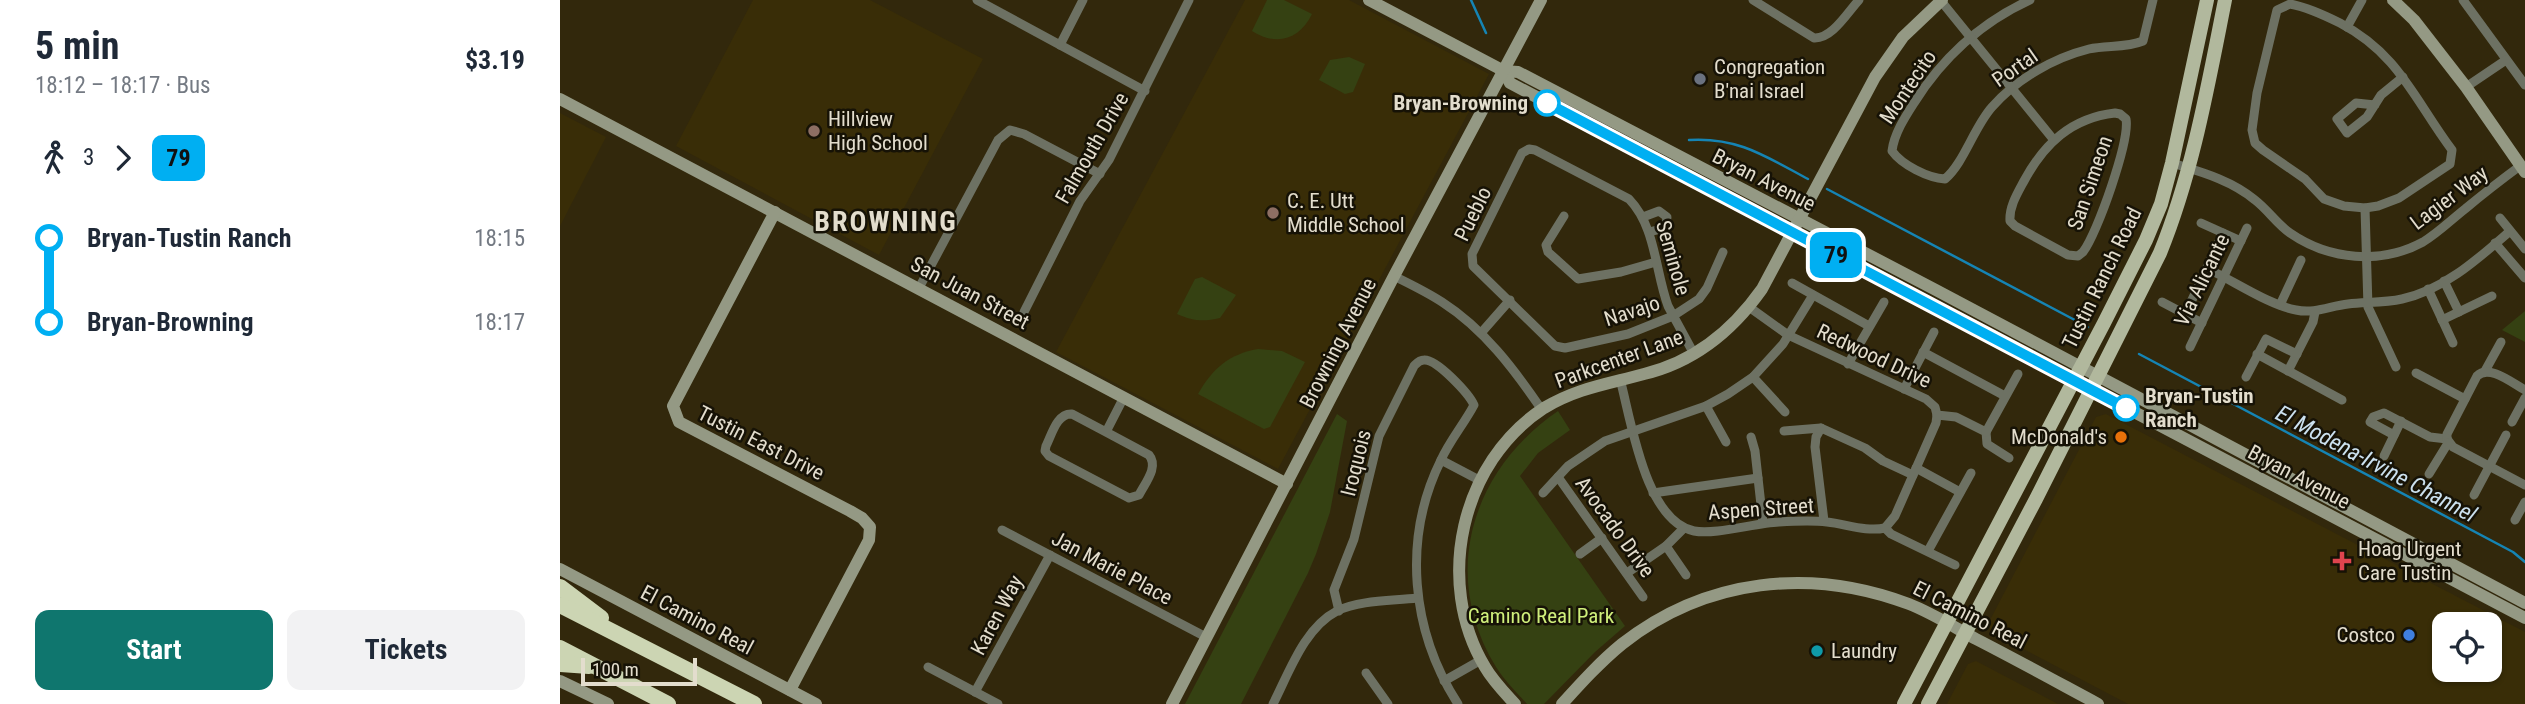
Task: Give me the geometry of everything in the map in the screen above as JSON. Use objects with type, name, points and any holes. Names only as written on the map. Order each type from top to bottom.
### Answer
[{"type":"highway","points":[[560,587],[634,642]]},
{"type":"highway","points":[[560,605],[754,704]]},
{"type":"highway","points":[[560,648],[668,704]]},
{"type":"highway","points":[[560,664],[595,667]]},
{"type":"main road","name":"Bryan Avenue","points":[[1369,0],[1504,71],[1518,72],[2525,603]]},
{"type":"main road","name":"Browning Avenue","points":[[1172,704],[1541,0]]},
{"type":"main road","name":"Tustin Ranch Road","points":[[1904,704],[2146,240],[2161,204],[2172,163],[2207,0]]},
{"type":"main road","name":"Tustin Ranch Road","points":[[1928,704],[2160,253],[2189,169],[2225,0]]},
{"type":"main road","points":[[2393,0],[2414,20],[2523,169]]},
{"type":"main road","name":"Parkcenter Lane","points":[[1515,704],[1498,686],[1481,660],[1464,614],[1458,569],[1463,527],[1471,500],[1481,481],[1504,445],[1542,410],[1573,393],[1661,369],[1694,354],[1726,331],[1762,289],[1875,77],[1903,37],[1942,1]]},
{"type":"main road","name":"Bryan Avenue","points":[[1504,71],[1510,83],[2525,618]]},
{"type":"main road","name":"San Juan Street","points":[[560,99],[1287,484]]},
{"type":"main road","name":"Tustin East Drive","points":[[775,212],[673,406],[679,422],[850,511],[870,527],[869,540],[790,690]]},
{"type":"main road","name":"El Camino Real","points":[[560,569],[816,704]]},
{"type":"main road","name":"El Camino Real","points":[[1562,704],[1609,656],[1650,624],[1702,599],[1740,588],[1780,583],[1834,584],[1895,600],[1947,623],[2098,704]]},
{"type":"main road","points":[[560,681],[608,704]]},
{"type":"street","points":[[977,0],[1145,91]]},
{"type":"street","points":[[1060,46],[1083,0]]},
{"type":"street","name":"Falmouth Drive","points":[[1024,312],[1080,201],[1100,174],[1145,91],[1154,66],[1189,0]]},
{"type":"street","points":[[1754,0],[1814,38],[1829,34],[1859,0]]},
{"type":"street","name":"Montecito","points":[[1945,179],[1935,178],[1897,159],[1892,151],[1893,141],[1940,65],[1970,36],[1994,18],[2030,0]]},
{"type":"street","name":"Portal","points":[[1945,179],[1953,173],[1972,135],[1990,110],[2012,88],[2038,70],[2068,56],[2089,49],[2143,41],[2153,0]]},
{"type":"street","points":[[2347,27],[2362,0]]},
{"type":"street","points":[[2463,0],[2525,85]]},
{"type":"street","points":[[1942,1],[2053,139]]},
{"type":"street","points":[[2284,5],[2294,5],[2347,27],[2377,47],[2403,77],[2420,100],[2430,121],[2452,150],[2449,164],[2402,197],[2365,208],[2344,206],[2324,199],[2298,173],[2263,150],[2252,136],[2257,93],[2277,10],[2284,5]]},
{"type":"street","points":[[2466,88],[2505,60]]},
{"type":"street","points":[[2375,105],[2381,95],[2403,77]]},
{"type":"street","name":"San Simeon","points":[[2115,113],[2126,118],[2126,131],[2108,196],[2086,249],[2078,256],[2068,255],[2010,221],[2009,213],[2018,191],[2036,159],[2053,139],[2081,121],[2096,116],[2115,113]]},
{"type":"street","points":[[919,288],[998,140],[1010,131],[1024,134],[1100,174]]},
{"type":"street","name":"Seminole","points":[[1529,149],[1629,199],[1643,217],[1664,295],[1694,354]]},
{"type":"street","name":"Pueblo","points":[[1529,149],[1522,153],[1470,260],[1473,266],[1559,348]]},
{"type":"street","name":"Lagier Way","points":[[2172,163],[2217,177],[2244,191],[2289,232],[2309,244],[2331,253],[2367,257],[2392,254],[2420,244],[2523,169]]},
{"type":"street","points":[[2365,208],[2368,303],[2396,367]]},
{"type":"street","points":[[1643,217],[1659,211],[1667,216],[1666,225],[1648,232]]},
{"type":"street","points":[[1564,216],[1546,245],[1548,252],[1578,279],[1621,272],[1656,262]]},
{"type":"street","points":[[2500,218],[2525,249]]},
{"type":"street","points":[[2201,223],[2241,241]]},
{"type":"street","name":"Via Alicante","points":[[2190,347],[2247,228]]},
{"type":"street","points":[[2208,269],[2280,305],[2298,311],[2315,312],[2343,305],[2404,299],[2465,268],[2510,231]]},
{"type":"street","points":[[2185,314],[2223,233]]},
{"type":"street","points":[[2495,243],[2524,275]]},
{"type":"street","name":"Navajo","points":[[1559,348],[1628,334],[1673,316],[1699,299],[1707,288],[1723,252]]},
{"type":"street","points":[[2280,305],[2301,260]]},
{"type":"street","points":[[1394,276],[1442,302],[1481,333],[1507,361],[1542,410]]},
{"type":"street","points":[[2444,281],[2459,312]]},
{"type":"street","points":[[1792,284],[1869,326]]},
{"type":"street","points":[[2428,289],[2453,343]]},
{"type":"street","points":[[1543,493],[1569,466],[1605,441],[1706,406],[1753,377],[1776,354],[1812,295]]},
{"type":"street","points":[[2442,320],[2492,296]]},
{"type":"street","points":[[1481,333],[1510,300]]},
{"type":"street","points":[[1848,364],[1884,302]]},
{"type":"street","points":[[2162,302],[2202,323]]},
{"type":"street","name":"Redwood Drive","points":[[1749,307],[1788,335],[1931,402],[1937,415],[1956,417],[1986,432],[1987,444],[2009,458]]},
{"type":"street","points":[[2288,371],[2313,322],[2315,312]]},
{"type":"street","points":[[1904,389],[1934,332]]},
{"type":"street","points":[[2246,377],[2266,339],[2297,354]]},
{"type":"street","points":[[2429,474],[2477,376],[2484,371],[2501,342]]},
{"type":"street","points":[[1923,352],[2005,396]]},
{"type":"street","points":[[2258,354],[2342,400]]},
{"type":"street","name":"Iroquois","points":[[1339,611],[1334,590],[1354,539],[1379,436],[1414,366],[1424,360],[1437,365],[1468,394],[1474,405],[1441,460]]},
{"type":"street","points":[[2484,371],[2525,390]]},
{"type":"street","points":[[2416,373],[2465,399]]},
{"type":"street","points":[[1986,432],[2018,374]]},
{"type":"street","points":[[1753,377],[1785,412]]},
{"type":"street","name":"Aspen Street","points":[[1620,379],[1643,472],[1653,493],[1672,519],[1684,528],[1702,532],[1763,523],[1824,521],[1870,529],[1885,528],[1891,534],[1955,565]]},
{"type":"street","points":[[1106,432],[1124,397]]},
{"type":"street","points":[[2512,422],[2525,398]]},
{"type":"street","points":[[1706,406],[1726,442]]},
{"type":"street","points":[[1066,413],[1106,432],[1149,455],[1153,460],[1154,466],[1139,495],[1134,498],[1129,498],[1045,452],[1061,416],[1066,413]]},
{"type":"street","points":[[2394,435],[2370,422],[2373,417],[2384,413],[2430,437],[2447,441],[2525,485]]},
{"type":"street","points":[[1885,528],[1892,522],[1936,423],[1937,415]]},
{"type":"street","points":[[2384,457],[2401,421]]},
{"type":"street","points":[[1821,428],[1815,447],[1824,521]]},
{"type":"street","points":[[1784,431],[1821,428],[1853,442],[1883,461],[1914,471],[1960,492]]},
{"type":"street","points":[[2474,495],[2506,435]]},
{"type":"street","points":[[1751,436],[1763,523]]},
{"type":"street","points":[[1458,704],[1444,681],[1428,642],[1418,598],[1417,540],[1427,496],[1441,460],[1481,481]]},
{"type":"street","points":[[1928,551],[1971,473]]},
{"type":"street","name":"Avocado Drive","points":[[1558,477],[1643,597]]},
{"type":"street","points":[[1653,493],[1758,478]]},
{"type":"street","points":[[2515,520],[2525,502]]},
{"type":"street","points":[[1627,573],[1666,546],[1684,528]]},
{"type":"street","name":"Jan Marie Place","points":[[1002,530],[1206,637]]},
{"type":"street","points":[[1580,554],[1602,538]]},
{"type":"street","points":[[1666,546],[1686,575]]},
{"type":"street","name":"Karen Way","points":[[975,692],[1050,555]]},
{"type":"street","points":[[1273,704],[1310,635],[1328,617],[1339,611],[1418,598]]},
{"type":"street","points":[[1444,681],[1481,660]]},
{"type":"street","points":[[928,667],[998,704]]},
{"type":"street","points":[[1366,673],[1388,704]]},
{"type":"shaded area","name":"Hillview High School","points":[[753,0],[870,0],[983,59],[879,255],[676,146]]},
{"type":"shaded area","name":"C. E. Utt Middle School","points":[[1245,0],[1349,0],[1489,74],[1278,469],[1056,352]]},
{"type":"shaded area","points":[[560,113],[606,137],[560,226]]},
{"type":"shaded area","points":[[2106,414],[2487,612],[2432,612],[2432,682],[2502,682],[2502,620],[2525,632],[2525,704],[2128,704],[1991,632],[1989,622],[2096,417]]},
{"type":"shaded area","points":[[1976,661],[2058,704],[1947,704],[1968,664]]},
{"type":"green space","points":[[1267,0],[1284,0],[1312,14],[1294,35],[1270,39],[1252,31]]},
{"type":"green space","points":[[1349,57],[1365,64],[1353,92],[1345,94],[1319,80],[1330,60]]},
{"type":"green space","points":[[1202,277],[1236,295],[1220,318],[1198,320],[1177,314],[1195,279]]},
{"type":"green space","points":[[2525,311],[2525,342],[2502,330]]},
{"type":"green space","points":[[1258,349],[1282,351],[1305,362],[1270,427],[1264,429],[1198,394],[1222,364],[1238,355]]},
{"type":"green space","name":"Camino Real Park","points":[[1558,411],[1570,430],[1538,453],[1520,476],[1625,626],[1544,704],[1527,704],[1496,667],[1479,632],[1470,596],[1468,561],[1473,526],[1486,493],[1504,463],[1528,435]]},
{"type":"green space","points":[[1337,414],[1347,421],[1330,512],[1308,573],[1241,704],[1185,704]]},
{"type":"waterway","name":"El Modena-Irvine Channel","points":[[1471,0],[1486,33]]},
{"type":"waterway","name":"El Modena-Irvine Channel","points":[[1689,140],[1737,145],[1808,179]]},
{"type":"waterway","name":"El Modena-Irvine Channel","points":[[1827,189],[2088,327]]},
{"type":"waterway","name":"El Modena-Irvine Channel","points":[[2139,354],[2513,552],[2525,562]]},
{"type":"bus line","name":"79","points":[[1547,103],[2126,408]]},
{"type":"place","name":"Congregation B'nai Israel","points":[[1700,79]]},
{"type":"place","name":"Bryan-Browning","points":[[1547,103]]},
{"type":"place","name":"Hillview High School","points":[[814,131]]},
{"type":"place","name":"C. E. Utt Middle School","points":[[1273,213]]},
{"type":"place","name":"Bryan-Tustin Ranch","points":[[2126,408]]},
{"type":"place","name":"McDonald's","points":[[2121,437]]},
{"type":"place","name":"Hoag Urgent Care Tustin","points":[[2342,561]]},
{"type":"place","name":"Costco","points":[[2409,635]]},
{"type":"place","name":"Laundry","points":[[1817,651]]},
{"type":"district","name":"BROWNING","points":[[886,221]]}]
